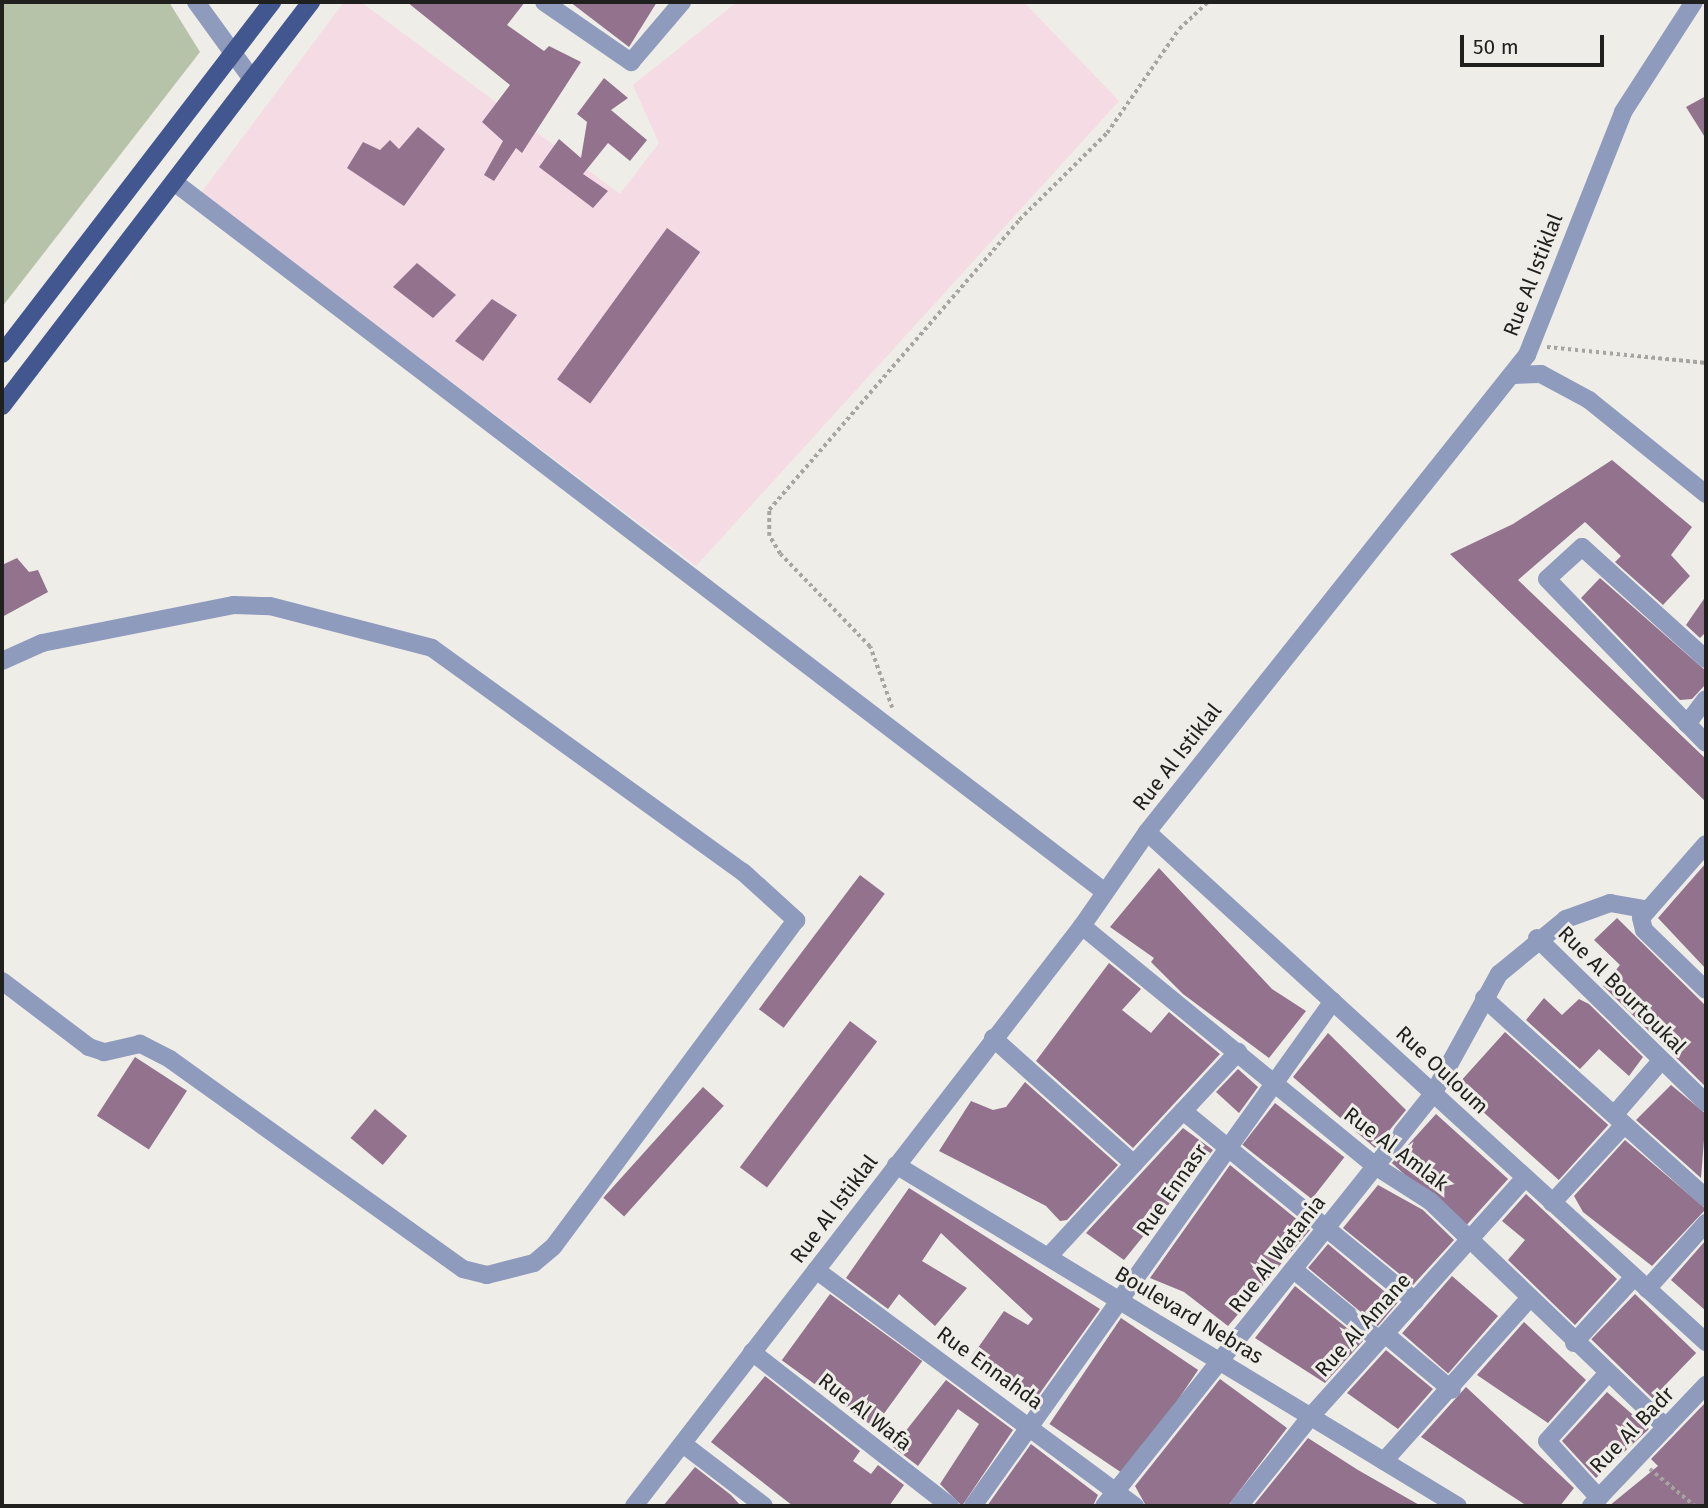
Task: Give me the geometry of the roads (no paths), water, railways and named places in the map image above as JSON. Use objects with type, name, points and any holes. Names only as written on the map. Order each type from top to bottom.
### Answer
[{"type":"main road","points":[[2,354],[272,2]]},
{"type":"main road","points":[[2,406],[311,2]]},
{"type":"street","points":[[196,2],[231,58],[252,79]]},
{"type":"street","points":[[544,2],[631,62],[682,2]]},
{"type":"street","name":"Rue Al Istiklal","points":[[634,1506],[1082,926],[1146,832],[1513,375],[1529,351],[1623,113],[1694,2]]},
{"type":"street","points":[[174,182],[1105,892]]},
{"type":"street","points":[[1529,351],[1541,374]]},
{"type":"street","points":[[1513,375],[1541,374],[1589,400],[1706,494]]},
{"type":"street","points":[[1706,659],[1582,547],[1547,579],[1706,743]]},
{"type":"street","points":[[2,661],[42,643],[234,605],[270,607],[432,648],[743,872],[796,920],[553,1247],[534,1263],[487,1275],[463,1269],[170,1059],[140,1044],[104,1052],[89,1047],[2,981]]},
{"type":"street","points":[[1687,724],[1706,699]]},
{"type":"street","name":"Rue Ouloum","points":[[1146,832],[1706,1342]]},
{"type":"street","points":[[1705,849],[1644,909],[1644,930],[1706,990]]},
{"type":"street","points":[[1537,938],[1594,907],[1644,909]]},
{"type":"street","name":"Rue Al Amlak","points":[[1082,926],[1375,1166],[1421,1193],[1467,1243],[1666,1427]]},
{"type":"street","name":"Rue Al Watania","points":[[1109,1499],[1433,1094],[1484,998],[1537,938]]},
{"type":"street","name":"Rue Al Bourtoukal","points":[[1537,938],[1660,1062],[1706,1103]]},
{"type":"street","points":[[1484,998],[1706,1198]]},
{"type":"street","name":"Rue Ennasr","points":[[973,1506],[1122,1301],[1333,1001]]},
{"type":"street","points":[[993,1038],[1134,1164]]},
{"type":"street","points":[[1049,1256],[1238,1052]]},
{"type":"street","points":[[1552,1203],[1619,1120],[1660,1062]]},
{"type":"street","points":[[1183,1111],[1232,1145],[1415,1301]]},
{"type":"street","name":"Boulevard Nebras","points":[[896,1165],[1312,1415],[1384,1461],[1432,1500],[1458,1506]]},
{"type":"street","name":"Rue Al Amane","points":[[1239,1506],[1312,1415],[1525,1178]]},
{"type":"street","points":[[1574,1343],[1706,1223]]},
{"type":"street","name":"Rue Ennahda","points":[[816,1270],[1031,1426],[1109,1499],[1135,1506]]},
{"type":"street","points":[[1294,1270],[1452,1390]]},
{"type":"street","points":[[1384,1461],[1452,1390],[1528,1300]]},
{"type":"street","name":"Rue Al Wafa","points":[[752,1352],[950,1506]]},
{"type":"street","points":[[1595,1502],[1547,1441],[1607,1374]]},
{"type":"street","name":"Rue Al Badr","points":[[1595,1502],[1706,1385]]},
{"type":"street","points":[[683,1444],[764,1506]]}]
